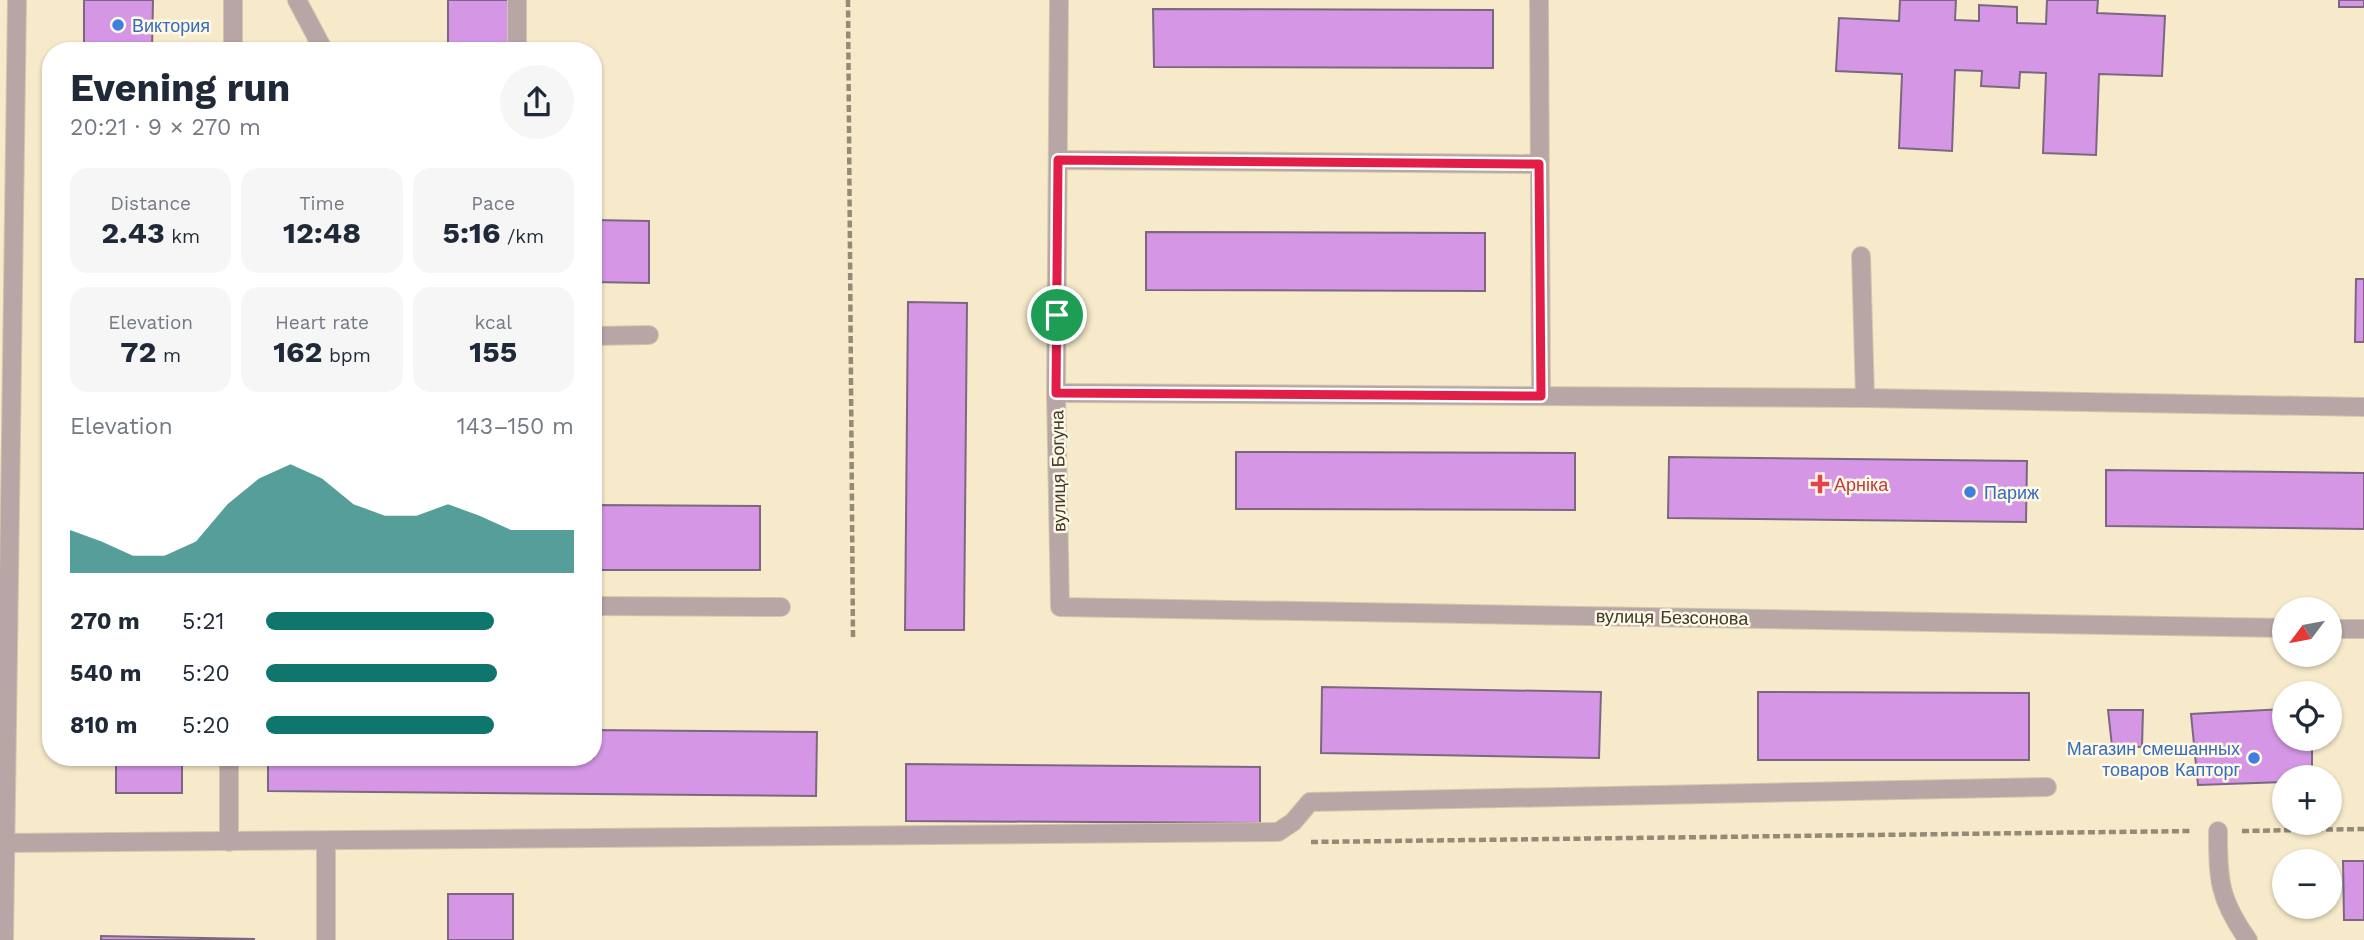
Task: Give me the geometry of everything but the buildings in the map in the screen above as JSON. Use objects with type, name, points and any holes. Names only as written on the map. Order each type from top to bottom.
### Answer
[{"type":"street","points":[[4,940],[17,0]]},
{"type":"street","points":[[233,0],[233,42]]},
{"type":"street","points":[[297,0],[319,42]]},
{"type":"street","points":[[517,0],[517,42]]},
{"type":"street","name":"вулиця Богуна","points":[[1059,0],[1056,393],[1060,607]]},
{"type":"street","points":[[1539,0],[1541,396]]},
{"type":"street","points":[[1058,160],[1539,164]]},
{"type":"street","points":[[1861,256],[1865,398]]},
{"type":"street","points":[[602,336],[649,335]]},
{"type":"street","points":[[1056,393],[1865,398],[2364,407]]},
{"type":"street","points":[[602,606],[781,607]]},
{"type":"street","name":"вулиця Безсонова","points":[[1060,607],[2272,628]]},
{"type":"street","points":[[2342,629],[2364,629]]},
{"type":"street","points":[[229,766],[229,842]]},
{"type":"street","points":[[5,843],[1278,832],[1293,822],[1310,802],[2047,787]]},
{"type":"street","points":[[2218,831],[2218,870],[2222,897],[2248,940]]},
{"type":"street","points":[[326,841],[326,940]]},
{"type":"path","points":[[848,0],[853,637]]},
{"type":"place","name":"Виктория","points":[[118,25]]},
{"type":"place","name":"Арніка","points":[[1820,484]]},
{"type":"place","name":"Париж","points":[[1970,492]]},
{"type":"place","name":"Магазин смешанных товаров Капторг","points":[[2254,758]]},
{"type":"route","points":[[1058,160],[1539,164],[1541,396],[1056,393],[1057,315],[1058,160]]}]
